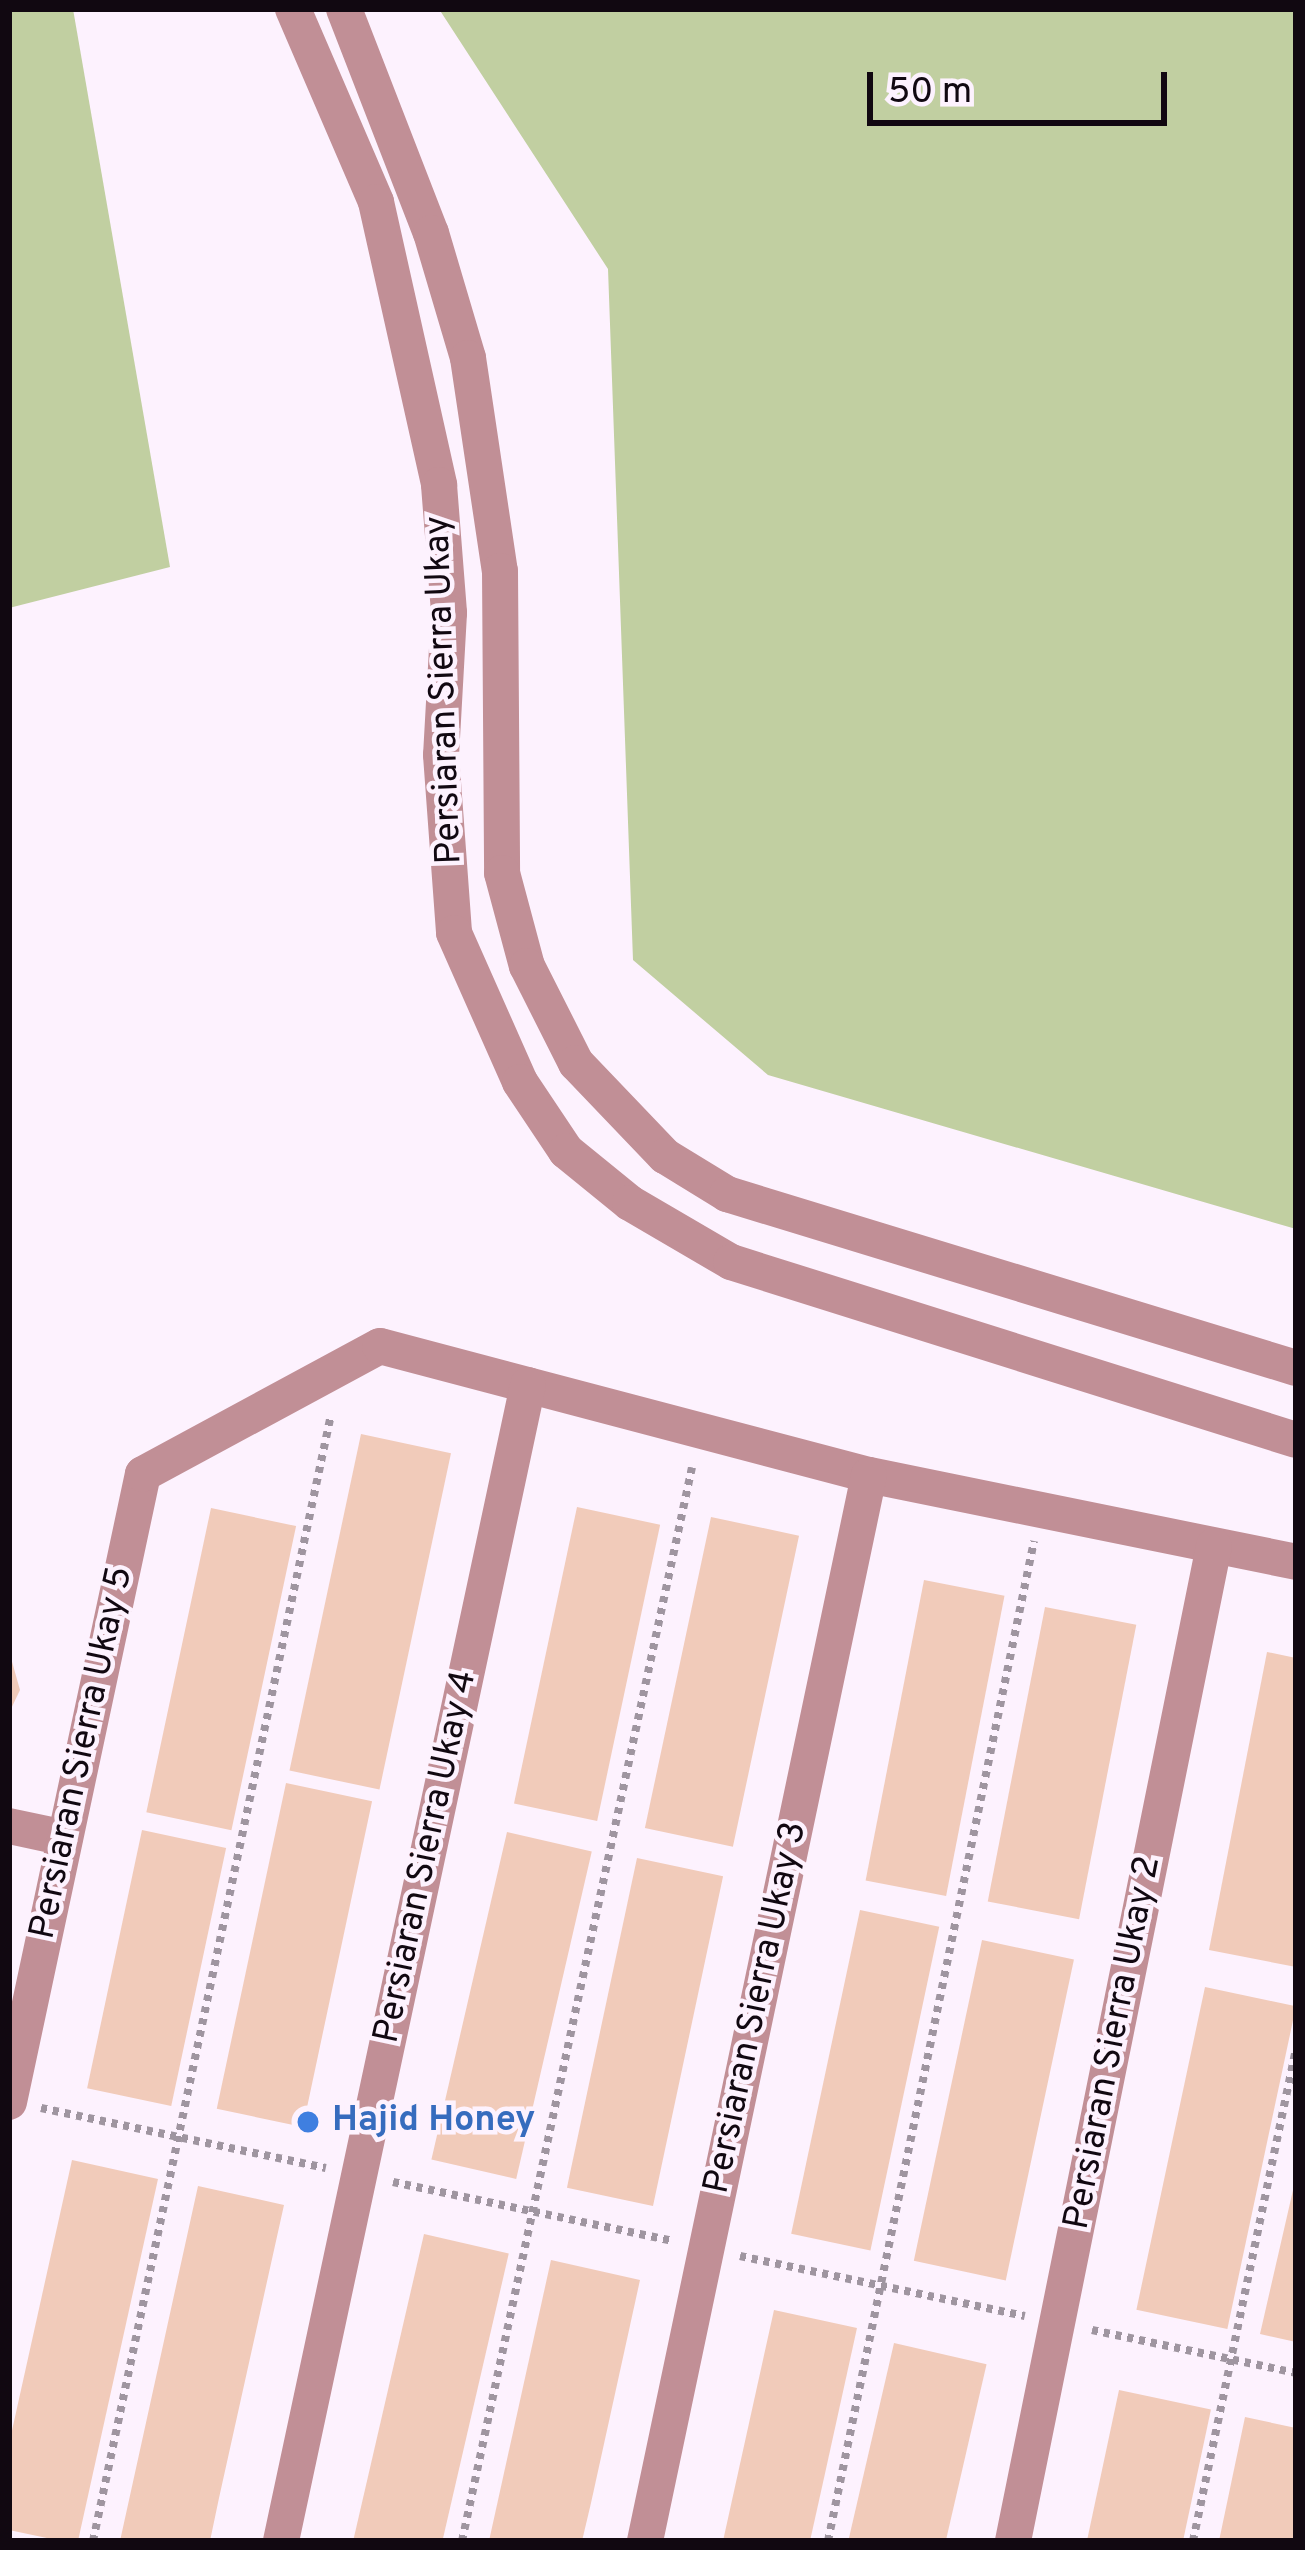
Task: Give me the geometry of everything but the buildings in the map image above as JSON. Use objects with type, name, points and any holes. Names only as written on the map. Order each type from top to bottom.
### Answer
[{"type":"street","name":"Persiaran Sierra Ukay","points":[[292,9],[376,202],[439,484],[449,613],[441,755],[454,933],[520,1082],[566,1151],[629,1203],[731,1262],[1296,1440]]},
{"type":"street","name":"Persiaran Sierra Ukay","points":[[344,9],[431,232],[468,358],[500,571],[502,873],[527,966],[576,1063],[665,1156],[728,1194],[1296,1368]]},
{"type":"street","points":[[341,1367],[380,1346],[869,1475],[1296,1562]]},
{"type":"street","name":"Persiaran Sierra Ukay 5","points":[[9,2101],[143,1474],[341,1367]]},
{"type":"street","name":"Persiaran Sierra Ukay 4","points":[[281,2541],[528,1385]]},
{"type":"street","name":"Persiaran Sierra Ukay 3","points":[[645,2541],[869,1475]]},
{"type":"street","name":"Persiaran Sierra Ukay 2","points":[[1013,2541],[1214,1546]]},
{"type":"street","points":[[9,1826],[65,1838]]},
{"type":"path","points":[[93,2541],[341,1367]]},
{"type":"path","points":[[462,2541],[700,1430]]},
{"type":"path","points":[[828,2541],[1041,1510]]},
{"type":"path","points":[[1193,2541],[1296,2049]]},
{"type":"path","points":[[9,2101],[1296,2373]]},
{"type":"green space","points":[[9,9],[73,9],[170,567],[9,608]]},
{"type":"green space","points":[[439,9],[1296,9],[1296,1229],[768,1075],[633,960],[608,269]]},
{"type":"place","name":"Hajid Honey","points":[[308,2122]]}]
